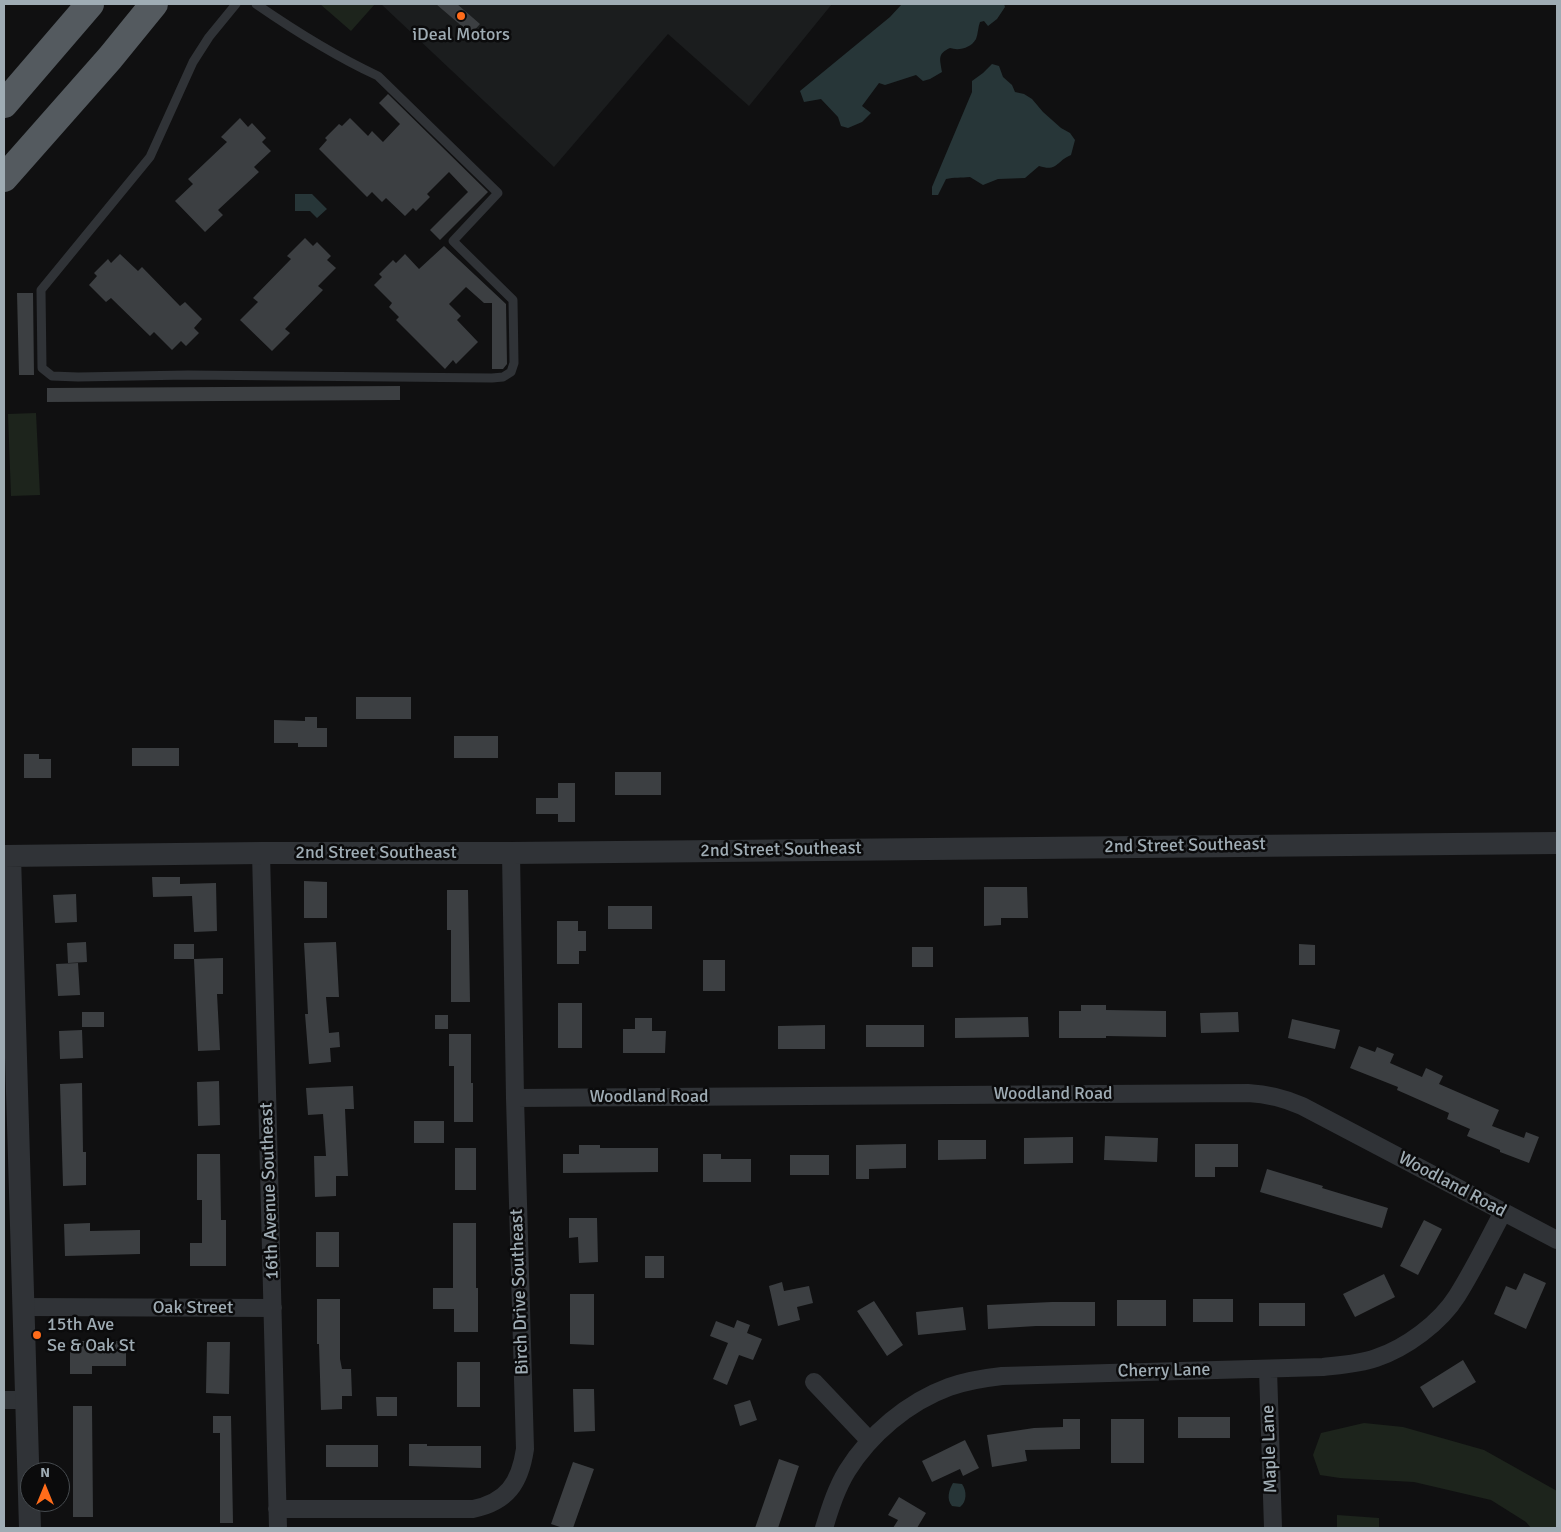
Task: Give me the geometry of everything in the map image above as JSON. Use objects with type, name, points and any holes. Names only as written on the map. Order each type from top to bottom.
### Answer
[{"type":"highway","points":[[4,104],[90,4]]},
{"type":"highway","points":[[4,178],[110,58],[154,4]]},
{"type":"street","name":"2nd Street Southeast","points":[[7,856],[1557,843]]},
{"type":"street","name":"16th Avenue Southeast","points":[[261,853],[278,1528]]},
{"type":"street","name":"Birch Drive Southeast","points":[[277,1509],[472,1509],[487,1506],[500,1500],[517,1479],[523,1464],[525,1449],[514,1098],[511,853]]},
{"type":"street","points":[[7,856],[22,1307],[15,1400],[30,1528]]},
{"type":"street","name":"Woodland Road","points":[[514,1098],[1248,1092],[1267,1094],[1302,1106],[1557,1240]]},
{"type":"street","name":"Cherry Lane","points":[[824,1528],[836,1493],[846,1472],[870,1441],[908,1408],[949,1387],[974,1380],[1031,1374],[1323,1367],[1350,1364],[1376,1358],[1401,1348],[1420,1335],[1457,1297],[1503,1212]]},
{"type":"street","name":"Oak Street","points":[[22,1307],[273,1308]]},
{"type":"street","name":"Maple Lane","points":[[1268,1369],[1273,1528]]},
{"type":"street","points":[[814,1382],[870,1441]]},
{"type":"lane","points":[[236,4],[209,37],[193,62],[150,157],[41,290],[42,368],[52,376],[78,377],[188,375],[492,378],[503,377],[511,372],[514,363],[513,300],[453,241],[498,193],[378,76],[294,29],[256,4]]},
{"type":"shaded area","points":[[320,4],[375,4],[351,31]]},
{"type":"shaded area","points":[[381,4],[832,4],[749,106],[668,34],[554,167]]},
{"type":"shaded area","points":[[902,4],[1004,4],[1005,7],[997,19],[988,26],[984,21],[980,22],[976,39],[971,45],[961,49],[950,48],[943,52],[940,57],[942,72],[923,81],[916,75],[885,85],[879,83],[862,106],[871,113],[862,122],[848,128],[841,126],[838,117],[821,99],[804,102],[800,91],[890,17]]},
{"type":"shaded area","points":[[992,64],[999,66],[1003,77],[1012,85],[1015,92],[1024,94],[1032,99],[1043,112],[1061,128],[1070,133],[1075,140],[1071,155],[1054,167],[1039,166],[1025,178],[998,179],[983,185],[970,177],[946,179],[938,195],[932,195],[932,187],[972,92],[972,81]]},
{"type":"shaded area","points":[[295,194],[312,194],[327,209],[317,218],[310,211],[295,211]]},
{"type":"shaded area","points":[[36,413],[40,495],[11,496],[8,414]]},
{"type":"shaded area","points":[[1364,1423],[1403,1427],[1484,1450],[1557,1491],[1557,1528],[1531,1528],[1526,1522],[1491,1500],[1414,1482],[1340,1478],[1320,1475],[1313,1455],[1321,1433]]},
{"type":"shaded area","points":[[953,1483],[962,1484],[965,1490],[966,1496],[960,1507],[952,1506],[949,1500],[949,1492]]},
{"type":"shaded area","points":[[1337,1515],[1379,1518],[1379,1528],[1337,1528]]},
{"type":"building","name":"iDeal Motors","points":[[436,4],[457,4],[480,24],[471,34]]},
{"type":"building","points":[[388,94],[488,192],[440,240],[430,230],[468,192],[449,172],[427,194],[430,197],[416,211],[413,208],[405,216],[386,198],[382,202],[372,192],[367,197],[319,149],[327,140],[325,138],[339,124],[342,126],[350,118],[368,136],[372,131],[383,142],[400,124],[379,103]]},
{"type":"building","points":[[240,118],[248,127],[252,123],[266,138],[262,142],[271,151],[254,167],[259,172],[218,210],[223,215],[205,232],[175,201],[193,184],[188,179],[227,142],[221,137]]},
{"type":"building","points":[[305,238],[313,246],[317,242],[331,256],[327,260],[336,268],[318,286],[323,290],[285,329],[290,333],[272,351],[240,320],[258,302],[253,298],[291,259],[287,256]]},
{"type":"building","points":[[444,246],[506,304],[507,364],[503,369],[492,369],[492,303],[484,303],[466,287],[449,304],[461,316],[457,320],[478,342],[456,364],[453,360],[445,369],[396,320],[399,317],[389,307],[392,303],[374,285],[382,277],[379,274],[393,260],[396,263],[405,254],[419,269]]},
{"type":"building","points":[[120,254],[138,271],[142,267],[180,306],[185,302],[202,319],[194,328],[199,333],[186,346],[181,341],[172,350],[154,332],[150,336],[111,298],[106,302],[89,285],[97,276],[94,273],[108,259],[111,263]]},
{"type":"building","points":[[17,293],[33,293],[34,375],[19,375]]},
{"type":"building","points":[[400,386],[400,400],[47,402],[47,388]]},
{"type":"building","points":[[356,697],[411,697],[411,719],[356,719]]},
{"type":"building","points":[[305,717],[317,717],[317,728],[327,728],[327,747],[298,747],[298,743],[274,743],[274,720],[305,721]]},
{"type":"building","points":[[454,736],[498,736],[498,758],[454,758]]},
{"type":"building","points":[[132,748],[179,748],[179,766],[132,766]]},
{"type":"building","points":[[24,754],[39,754],[39,759],[51,759],[51,778],[24,778]]},
{"type":"building","points":[[615,772],[661,772],[661,795],[615,795]]},
{"type":"building","points":[[558,783],[575,783],[575,822],[558,822],[558,814],[536,814],[536,798],[558,798]]},
{"type":"building","points":[[152,877],[180,877],[180,884],[216,883],[217,931],[194,932],[192,896],[153,897]]},
{"type":"building","points":[[304,881],[327,882],[327,918],[304,918]]},
{"type":"building","points":[[984,887],[1027,887],[1028,918],[1001,918],[1001,925],[984,926]]},
{"type":"building","points":[[447,890],[468,890],[470,1002],[451,1002],[451,930],[447,930]]},
{"type":"building","points":[[76,894],[77,922],[55,923],[53,895]]},
{"type":"building","points":[[608,906],[652,906],[652,929],[608,929]]},
{"type":"building","points":[[557,921],[578,921],[578,931],[586,931],[586,951],[579,951],[579,964],[557,964]]},
{"type":"building","points":[[86,942],[87,962],[68,963],[67,943]]},
{"type":"building","points":[[336,942],[339,997],[326,997],[329,1033],[339,1032],[340,1047],[330,1048],[331,1062],[309,1064],[305,1014],[308,1014],[304,943]]},
{"type":"building","points":[[174,944],[194,944],[194,959],[174,959]]},
{"type":"building","points":[[1299,944],[1315,945],[1315,965],[1299,965]]},
{"type":"building","points":[[912,947],[933,947],[933,967],[912,967]]},
{"type":"building","points":[[223,958],[223,994],[217,994],[220,1050],[198,1051],[194,959]]},
{"type":"building","points":[[703,960],[725,960],[725,991],[703,991]]},
{"type":"building","points":[[78,963],[80,995],[58,996],[56,964]]},
{"type":"building","points":[[558,1003],[582,1003],[582,1048],[558,1048]]},
{"type":"building","points":[[1081,1005],[1106,1005],[1106,1010],[1166,1011],[1166,1037],[1106,1036],[1106,1038],[1059,1038],[1059,1011],[1081,1011]]},
{"type":"building","points":[[82,1012],[104,1012],[104,1027],[82,1027]]},
{"type":"building","points":[[1238,1012],[1239,1032],[1201,1033],[1200,1013]]},
{"type":"building","points":[[435,1015],[448,1015],[448,1029],[435,1029]]},
{"type":"building","points":[[1028,1017],[1029,1037],[955,1038],[955,1018]]},
{"type":"building","points":[[635,1018],[652,1018],[652,1031],[666,1031],[665,1053],[623,1053],[623,1029],[635,1029]]},
{"type":"building","points":[[1292,1019],[1340,1030],[1335,1049],[1288,1038]]},
{"type":"building","points":[[825,1025],[825,1049],[778,1049],[778,1026]]},
{"type":"building","points":[[866,1025],[924,1025],[924,1047],[866,1047]]},
{"type":"building","points":[[82,1030],[83,1058],[60,1059],[59,1031]]},
{"type":"building","points":[[449,1034],[471,1034],[473,1122],[454,1122],[454,1066],[449,1066]]},
{"type":"building","points":[[1359,1046],[1375,1052],[1377,1047],[1394,1054],[1390,1063],[1422,1077],[1426,1068],[1443,1076],[1439,1084],[1499,1110],[1492,1126],[1524,1138],[1526,1132],[1539,1137],[1529,1163],[1467,1136],[1470,1129],[1447,1119],[1449,1113],[1397,1090],[1398,1087],[1350,1068]]},
{"type":"building","points":[[219,1081],[220,1125],[198,1126],[197,1082]]},
{"type":"building","points":[[82,1083],[83,1152],[86,1152],[86,1185],[63,1186],[60,1084]]},
{"type":"building","points":[[353,1086],[354,1109],[345,1109],[348,1176],[336,1176],[336,1196],[315,1197],[314,1156],[326,1156],[323,1114],[308,1115],[306,1088]]},
{"type":"building","points":[[414,1121],[444,1121],[444,1143],[414,1143]]},
{"type":"building","points":[[1105,1136],[1158,1138],[1157,1162],[1104,1160]]},
{"type":"building","points":[[1073,1137],[1073,1163],[1024,1164],[1024,1138]]},
{"type":"building","points":[[938,1140],[986,1140],[986,1159],[938,1160]]},
{"type":"building","points":[[906,1144],[906,1168],[869,1169],[869,1179],[856,1179],[856,1145]]},
{"type":"building","points":[[1195,1144],[1238,1144],[1238,1167],[1215,1167],[1215,1177],[1195,1177]]},
{"type":"building","points":[[579,1145],[600,1145],[600,1148],[658,1148],[658,1172],[563,1173],[563,1154],[579,1154]]},
{"type":"building","points":[[455,1148],[476,1148],[476,1190],[455,1190]]},
{"type":"building","points":[[197,1154],[220,1154],[221,1220],[226,1220],[226,1266],[190,1266],[190,1243],[202,1243],[202,1200],[197,1200]]},
{"type":"building","points":[[703,1154],[721,1154],[721,1159],[751,1159],[751,1182],[703,1182]]},
{"type":"building","points":[[790,1155],[829,1155],[829,1175],[790,1175]]},
{"type":"building","points":[[1267,1169],[1388,1208],[1382,1228],[1260,1192]]},
{"type":"building","points":[[569,1218],[597,1218],[598,1262],[579,1263],[578,1237],[569,1238]]},
{"type":"building","points":[[1424,1220],[1442,1229],[1418,1275],[1400,1266]]},
{"type":"building","points":[[90,1223],[90,1231],[140,1230],[140,1254],[65,1256],[64,1224]]},
{"type":"building","points":[[453,1223],[476,1223],[478,1332],[454,1332],[454,1309],[433,1309],[433,1288],[453,1288]]},
{"type":"building","points":[[316,1232],[339,1232],[339,1267],[316,1267]]},
{"type":"building","points":[[645,1256],[664,1256],[664,1278],[645,1278]]},
{"type":"building","points":[[1524,1273],[1546,1283],[1526,1329],[1494,1314],[1506,1286],[1516,1290]]},
{"type":"building","points":[[1384,1274],[1395,1297],[1355,1317],[1343,1294]]},
{"type":"building","points":[[782,1282],[784,1291],[809,1286],[813,1303],[797,1307],[800,1320],[778,1326],[769,1286]]},
{"type":"building","points":[[570,1294],[594,1294],[594,1345],[570,1344]]},
{"type":"building","points":[[317,1299],[340,1299],[340,1359],[342,1369],[351,1369],[352,1396],[342,1396],[342,1409],[321,1410],[319,1344],[317,1344]]},
{"type":"building","points":[[1193,1299],[1233,1299],[1233,1322],[1193,1322]]},
{"type":"building","points":[[1117,1300],[1166,1300],[1166,1326],[1117,1326]]},
{"type":"building","points":[[874,1301],[903,1345],[887,1356],[857,1311]]},
{"type":"building","points":[[1095,1302],[1095,1326],[1036,1326],[988,1329],[987,1305]]},
{"type":"building","points":[[1259,1303],[1305,1303],[1305,1326],[1259,1326]]},
{"type":"building","points":[[963,1307],[966,1330],[918,1335],[916,1312]]},
{"type":"building","points":[[737,1320],[750,1325],[747,1333],[762,1339],[753,1360],[739,1355],[727,1385],[713,1379],[728,1343],[710,1336],[716,1321],[734,1328]]},
{"type":"building","points":[[70,1341],[126,1341],[126,1366],[92,1366],[92,1374],[70,1374]]},
{"type":"building","points":[[207,1342],[230,1342],[229,1394],[206,1393]]},
{"type":"building","points":[[1463,1360],[1476,1382],[1433,1408],[1420,1387]]},
{"type":"building","points":[[457,1362],[480,1362],[480,1407],[457,1407]]},
{"type":"building","points":[[573,1389],[594,1389],[595,1431],[574,1432]]},
{"type":"building","points":[[376,1397],[397,1397],[397,1416],[377,1416]]},
{"type":"building","points":[[750,1400],[757,1420],[740,1426],[734,1405]]},
{"type":"building","points":[[73,1406],[92,1406],[93,1517],[73,1517]]},
{"type":"building","points":[[213,1416],[231,1416],[233,1523],[220,1523],[220,1433],[213,1433]]},
{"type":"building","points":[[1178,1417],[1230,1417],[1230,1438],[1178,1438]]},
{"type":"building","points":[[1063,1419],[1080,1419],[1080,1449],[1025,1450],[1027,1461],[992,1467],[987,1435],[1034,1428],[1063,1427]]},
{"type":"building","points":[[1111,1419],[1144,1419],[1144,1463],[1111,1463]]},
{"type":"building","points":[[965,1440],[979,1468],[963,1476],[960,1469],[932,1482],[922,1461]]},
{"type":"building","points":[[409,1444],[481,1446],[481,1468],[409,1466]]},
{"type":"building","points":[[326,1445],[378,1445],[378,1467],[326,1467]]},
{"type":"building","points":[[779,1459],[799,1466],[778,1528],[755,1528]]},
{"type":"building","points":[[573,1462],[594,1469],[573,1528],[563,1528],[551,1524]]},
{"type":"building","points":[[899,1497],[926,1513],[917,1528],[893,1528],[898,1520],[888,1515]]},
{"type":"place","name":"iDeal Motors","points":[[461,16]]},
{"type":"place","name":"15th Ave Se & Oak St","points":[[37,1335]]}]
